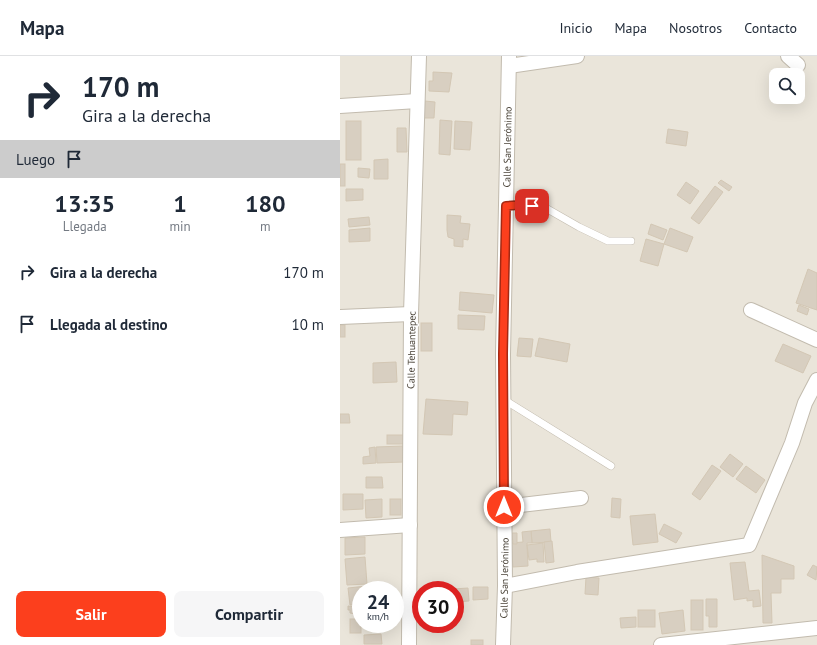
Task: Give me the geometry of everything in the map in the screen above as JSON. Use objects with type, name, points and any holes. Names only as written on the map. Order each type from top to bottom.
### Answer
[{"type":"street","name":"Calle Tehuantepec","points":[[409,645],[411,314],[418,56]]},
{"type":"street","points":[[509,61],[577,56]]},
{"type":"street","name":"Calle San Jerónimo","points":[[503,645],[505,586],[503,346],[509,61]]},
{"type":"street","points":[[340,106],[417,101]]},
{"type":"street","points":[[751,310],[817,340]]},
{"type":"street","points":[[340,317],[411,314]]},
{"type":"street","points":[[505,586],[577,572],[749,545],[792,443],[805,403],[817,380]]},
{"type":"street","points":[[504,507],[580,498]]},
{"type":"street","points":[[340,530],[410,524]]},
{"type":"street","points":[[661,645],[783,638],[817,628]]},
{"type":"lane","points":[[506,206],[520,205],[544,207],[578,227],[608,241],[631,241]]},
{"type":"lane","points":[[503,398],[611,466]]},
{"type":"shaded area","points":[[340,56],[817,56],[817,645],[340,645]]},
{"type":"building","points":[[433,72],[452,73],[449,92],[429,91],[429,81],[433,81]]},
{"type":"building","points":[[425,101],[435,102],[434,118],[424,118]]},
{"type":"building","points":[[440,120],[452,121],[450,155],[439,154]]},
{"type":"building","points":[[346,121],[361,121],[361,160],[346,160]]},
{"type":"building","points":[[455,121],[472,122],[470,150],[454,149]]},
{"type":"building","points":[[397,128],[406,128],[407,152],[397,152]]},
{"type":"building","points":[[668,129],[688,132],[686,146],[666,143]]},
{"type":"building","points":[[388,159],[388,179],[374,179],[374,160]]},
{"type":"building","points":[[340,164],[345,164],[345,186],[340,186]]},
{"type":"building","points":[[358,168],[370,169],[369,178],[358,177]]},
{"type":"building","points":[[721,180],[732,187],[729,191],[718,183]]},
{"type":"building","points":[[686,182],[699,191],[690,204],[677,195]]},
{"type":"building","points":[[715,186],[723,192],[699,224],[691,218]]},
{"type":"building","points":[[346,189],[363,189],[363,200],[346,201]]},
{"type":"building","points":[[447,215],[461,216],[460,223],[470,224],[468,240],[463,239],[463,247],[454,246],[454,239],[448,237]]},
{"type":"building","points":[[369,217],[370,225],[349,227],[348,219]]},
{"type":"building","points":[[651,224],[667,230],[663,240],[648,234]]},
{"type":"building","points":[[370,228],[370,241],[349,242],[349,230]]},
{"type":"building","points":[[670,228],[693,237],[687,252],[664,244]]},
{"type":"building","points":[[646,239],[664,244],[658,266],[640,261]]},
{"type":"building","points":[[808,269],[817,273],[817,310],[796,303]]},
{"type":"building","points":[[460,292],[494,295],[492,313],[459,310]]},
{"type":"building","points":[[799,305],[809,309],[807,315],[797,311]]},
{"type":"building","points":[[458,315],[485,316],[484,330],[458,329]]},
{"type":"building","points":[[421,323],[432,323],[432,351],[421,351]]},
{"type":"building","points":[[340,325],[345,325],[345,337],[340,337]]},
{"type":"building","points":[[519,338],[533,339],[531,357],[517,356]]},
{"type":"building","points":[[539,338],[570,344],[567,362],[535,356]]},
{"type":"building","points":[[783,344],[811,356],[803,373],[775,361]]},
{"type":"building","points":[[396,362],[397,382],[373,383],[373,363]]},
{"type":"building","points":[[426,399],[468,402],[467,415],[453,414],[452,435],[423,434]]},
{"type":"building","points":[[340,414],[349,414],[350,423],[340,423]]},
{"type":"building","points":[[387,435],[404,435],[404,444],[387,444]]},
{"type":"building","points":[[403,446],[404,462],[377,463],[376,447]]},
{"type":"building","points":[[375,447],[376,463],[363,464],[363,457],[370,456],[369,448]]},
{"type":"building","points":[[730,454],[743,464],[733,477],[720,467]]},
{"type":"building","points":[[712,465],[721,471],[700,500],[692,494]]},
{"type":"building","points":[[746,466],[765,480],[756,493],[736,479]]},
{"type":"building","points":[[366,477],[382,477],[383,488],[366,488]]},
{"type":"building","points":[[343,494],[363,494],[363,509],[343,510]]},
{"type":"building","points":[[612,498],[621,499],[620,518],[611,517]]},
{"type":"building","points":[[382,499],[382,517],[366,518],[365,500]]},
{"type":"building","points":[[390,499],[401,499],[401,515],[390,515]]},
{"type":"building","points":[[655,514],[658,542],[633,545],[630,516]]},
{"type":"building","points":[[664,524],[682,533],[676,543],[659,534]]},
{"type":"building","points":[[550,529],[551,542],[532,543],[531,531]]},
{"type":"building","points":[[531,531],[532,543],[527,543],[528,566],[513,567],[511,543],[523,542],[522,532]]},
{"type":"building","points":[[512,533],[517,533],[517,544],[513,544]]},
{"type":"building","points":[[365,537],[365,554],[345,555],[345,538]]},
{"type":"building","points":[[552,541],[554,562],[546,563],[544,542]]},
{"type":"building","points":[[543,543],[544,562],[537,562],[537,559],[529,560],[527,545]]},
{"type":"building","points":[[762,555],[794,566],[794,579],[781,579],[781,593],[771,593],[772,623],[763,623]]},
{"type":"building","points":[[365,557],[367,581],[352,581],[352,585],[347,585],[345,559]]},
{"type":"building","points":[[745,562],[749,591],[759,590],[761,606],[753,607],[753,600],[747,601],[747,598],[734,600],[730,563]]},
{"type":"building","points":[[813,565],[817,567],[816,580],[807,575]]},
{"type":"building","points":[[586,577],[599,578],[598,595],[585,594]]},
{"type":"building","points":[[473,587],[488,587],[488,599],[473,600]]},
{"type":"building","points":[[348,588],[352,588],[352,605],[350,605]]},
{"type":"building","points":[[464,588],[468,588],[469,601],[464,601]]},
{"type":"building","points":[[706,599],[717,599],[717,627],[709,627],[709,616],[706,616]]},
{"type":"building","points":[[691,600],[703,600],[703,630],[691,630]]},
{"type":"building","points":[[348,606],[352,606],[352,613],[350,613],[350,610],[348,610]]},
{"type":"building","points":[[638,610],[655,610],[655,627],[638,627]]},
{"type":"building","points":[[683,610],[685,631],[662,634],[659,613]]},
{"type":"building","points":[[636,617],[636,627],[621,628],[620,618]]},
{"type":"building","points":[[350,619],[352,619],[352,633],[350,633]]},
{"type":"building","points":[[381,634],[382,644],[364,644],[364,635]]},
{"type":"building","points":[[471,640],[483,640],[483,645],[471,645]]},
{"type":"route","points":[[504,507],[503,354],[506,206],[532,206]]}]
